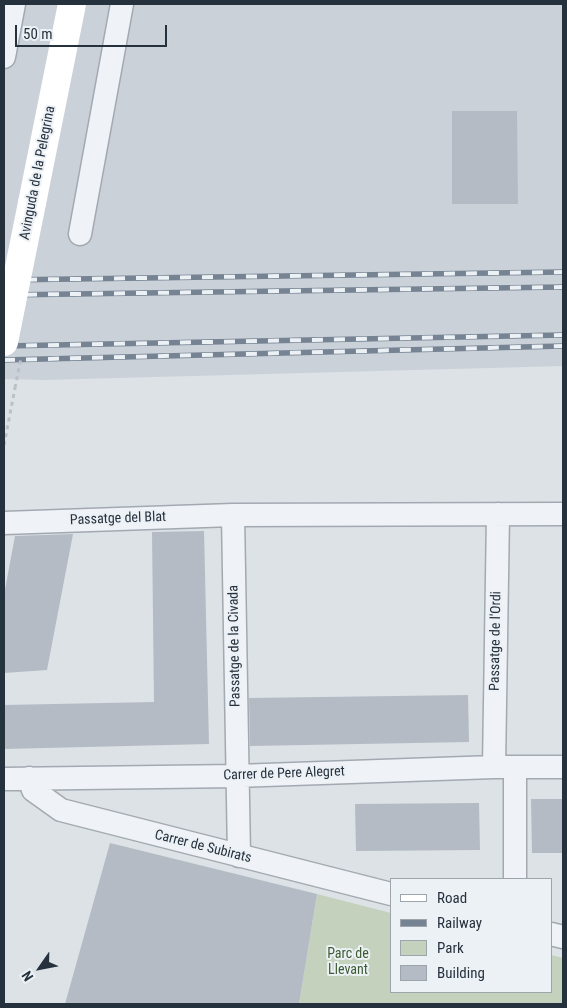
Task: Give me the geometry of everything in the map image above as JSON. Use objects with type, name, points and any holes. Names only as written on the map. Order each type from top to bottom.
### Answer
[{"type":"street","points":[[4,57],[14,4]]},
{"type":"street","name":"Avinguda de la Pelegrina","points":[[4,342],[72,4]]},
{"type":"street","points":[[80,234],[122,4]]},
{"type":"street","name":"Passatge de l'Ordi","points":[[498,514],[505,767],[515,878]]},
{"type":"street","name":"Passatge del Blat","points":[[4,523],[233,515],[563,514]]},
{"type":"street","name":"Passatge de la Civada","points":[[233,515],[236,776],[239,856]]},
{"type":"street","name":"Carrer de Pere Alegret","points":[[4,779],[236,776],[505,767],[563,767]]},
{"type":"street","name":"Carrer de Subirats","points":[[29,778],[33,790],[60,810],[390,894]]},
{"type":"path","points":[[4,445],[15,388]]},
{"type":"shaded area","points":[[4,4],[563,4],[563,366],[44,380],[4,379]]},
{"type":"green space","name":"Parc de Llevant","points":[[317,894],[390,913],[390,993],[552,993],[552,955],[563,958],[563,1004],[299,1004]]},
{"type":"building","points":[[452,111],[517,111],[518,204],[452,204]]},
{"type":"building","points":[[204,531],[209,744],[4,749],[4,705],[154,702],[152,532]]},
{"type":"building","points":[[73,534],[47,670],[4,673],[4,595],[15,536]]},
{"type":"building","points":[[468,695],[469,742],[250,746],[249,698]]},
{"type":"building","points":[[531,799],[563,799],[563,853],[532,853]]},
{"type":"building","points":[[479,803],[480,850],[356,851],[355,804]]},
{"type":"building","points":[[110,843],[317,894],[299,1004],[65,1004]]},
{"type":"railway","points":[[4,280],[563,272]]},
{"type":"railway","points":[[4,295],[563,287]]},
{"type":"railway","points":[[4,346],[563,335]]},
{"type":"railway","points":[[4,360],[563,346]]}]
